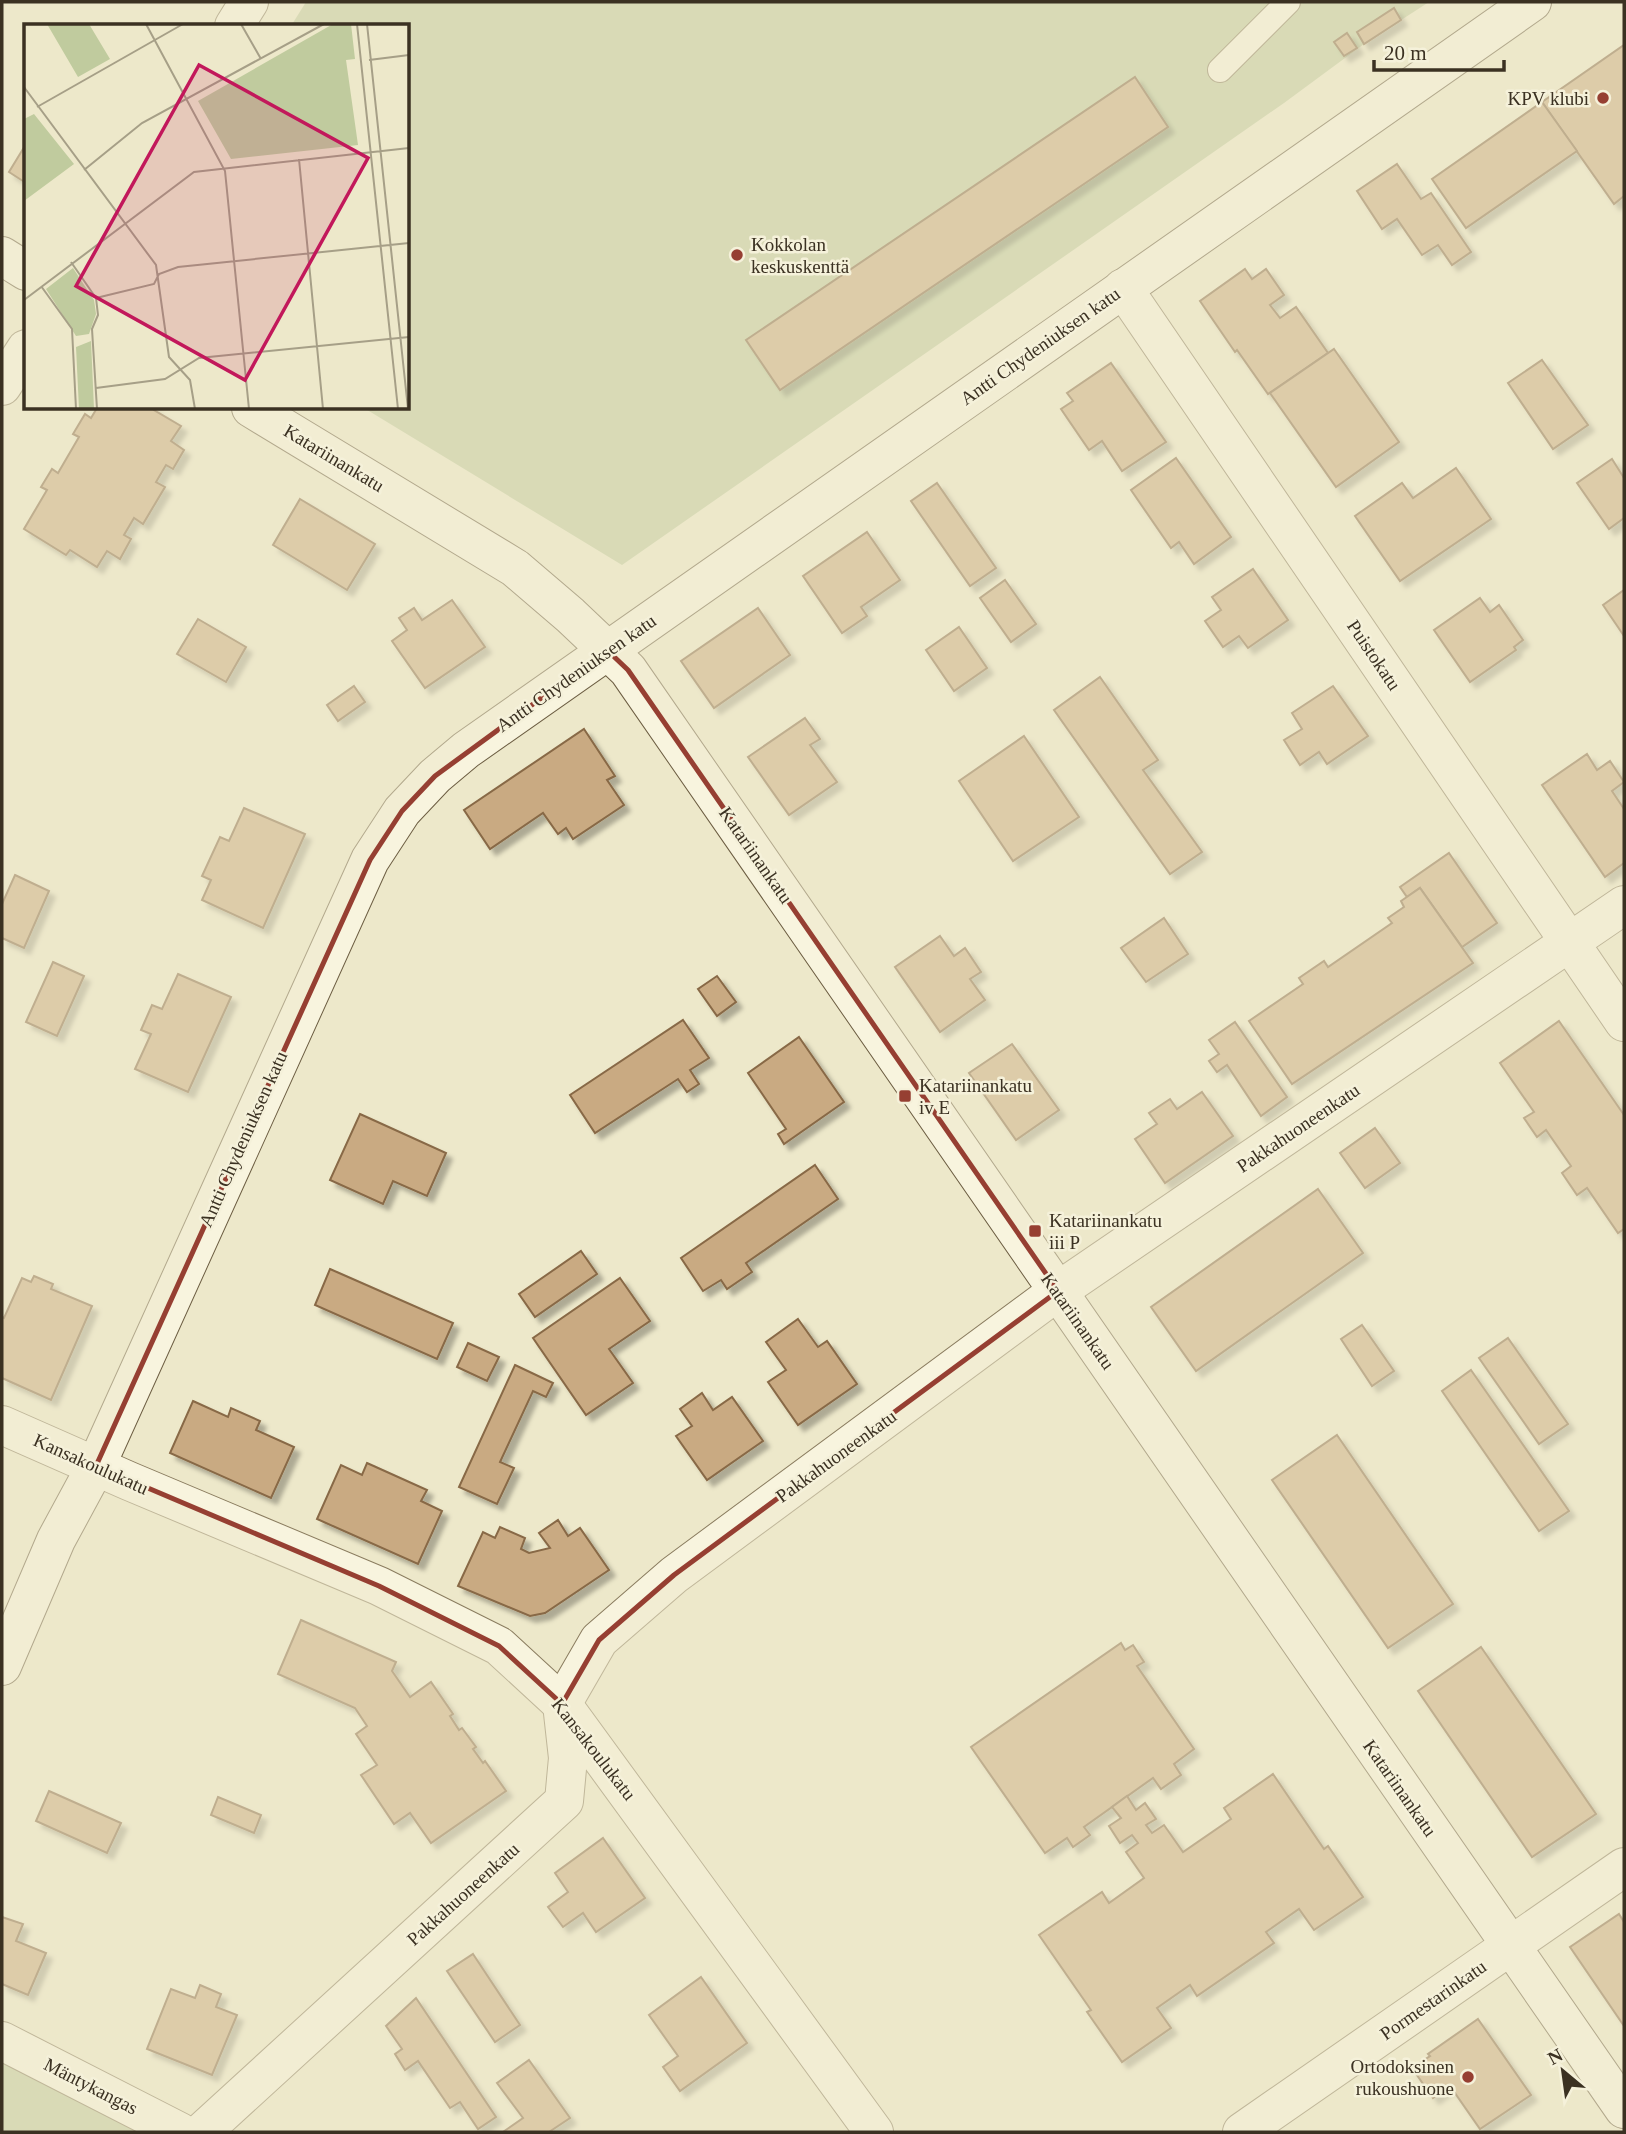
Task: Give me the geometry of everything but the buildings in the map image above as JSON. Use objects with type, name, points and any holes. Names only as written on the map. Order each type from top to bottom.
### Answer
[{"type":"street","points":[[235,24],[249,2]]},
{"type":"street","name":"Antti Chydeniuksen katu","points":[[2,1666],[56,1540],[96,1466],[370,860],[402,811],[435,776],[466,750],[1532,2]]},
{"type":"street","points":[[2,256],[24,270]]},
{"type":"street","name":"Puistokatu","points":[[1123,288],[1624,1022]]},
{"type":"street","points":[[2,386],[24,352]]},
{"type":"street","name":"Katariinankatu","points":[[254,410],[515,568],[628,670],[1624,2109]]},
{"type":"street","name":"Pakkahuoneenkatu","points":[[202,2132],[564,1801],[568,1758],[562,1704],[599,1640],[674,1575],[1058,1291],[1624,905]]},
{"type":"street","name":"Kansakoulukatu","points":[[2,1425],[379,1586],[499,1646],[562,1704],[874,2132]]},
{"type":"street","name":"Pormestarinkatu","points":[[1242,2132],[1624,1867]]},
{"type":"street","name":"Mäntykangas","points":[[2,2041],[180,2132]]},
{"type":"lane","points":[[1220,70],[1288,2]]},
{"type":"highlighted area","points":[[607,650],[628,670],[1058,1291],[674,1575],[599,1640],[562,1704],[499,1646],[379,1586],[96,1466],[370,860],[402,811],[435,776]]},
{"type":"green space","name":"Kokkolan keskuskenttä","points":[[306,2],[1429,2],[1364,44],[1284,103],[622,565],[367,410],[410,410],[410,24],[292,24]]},
{"type":"green space","points":[[2,2061],[137,2132],[2,2132]]},
{"type":"place","name":"KPV klubi","points":[[1603,98]]},
{"type":"place","name":"Kokkolan keskuskenttä","points":[[737,255]]},
{"type":"place","name":"Katariinankatu iv E","points":[[905,1096]]},
{"type":"place","name":"Katariinankatu iii P","points":[[1035,1231]]},
{"type":"place","name":"Ortodoksinen rukoushuone","points":[[1468,2077]]}]
